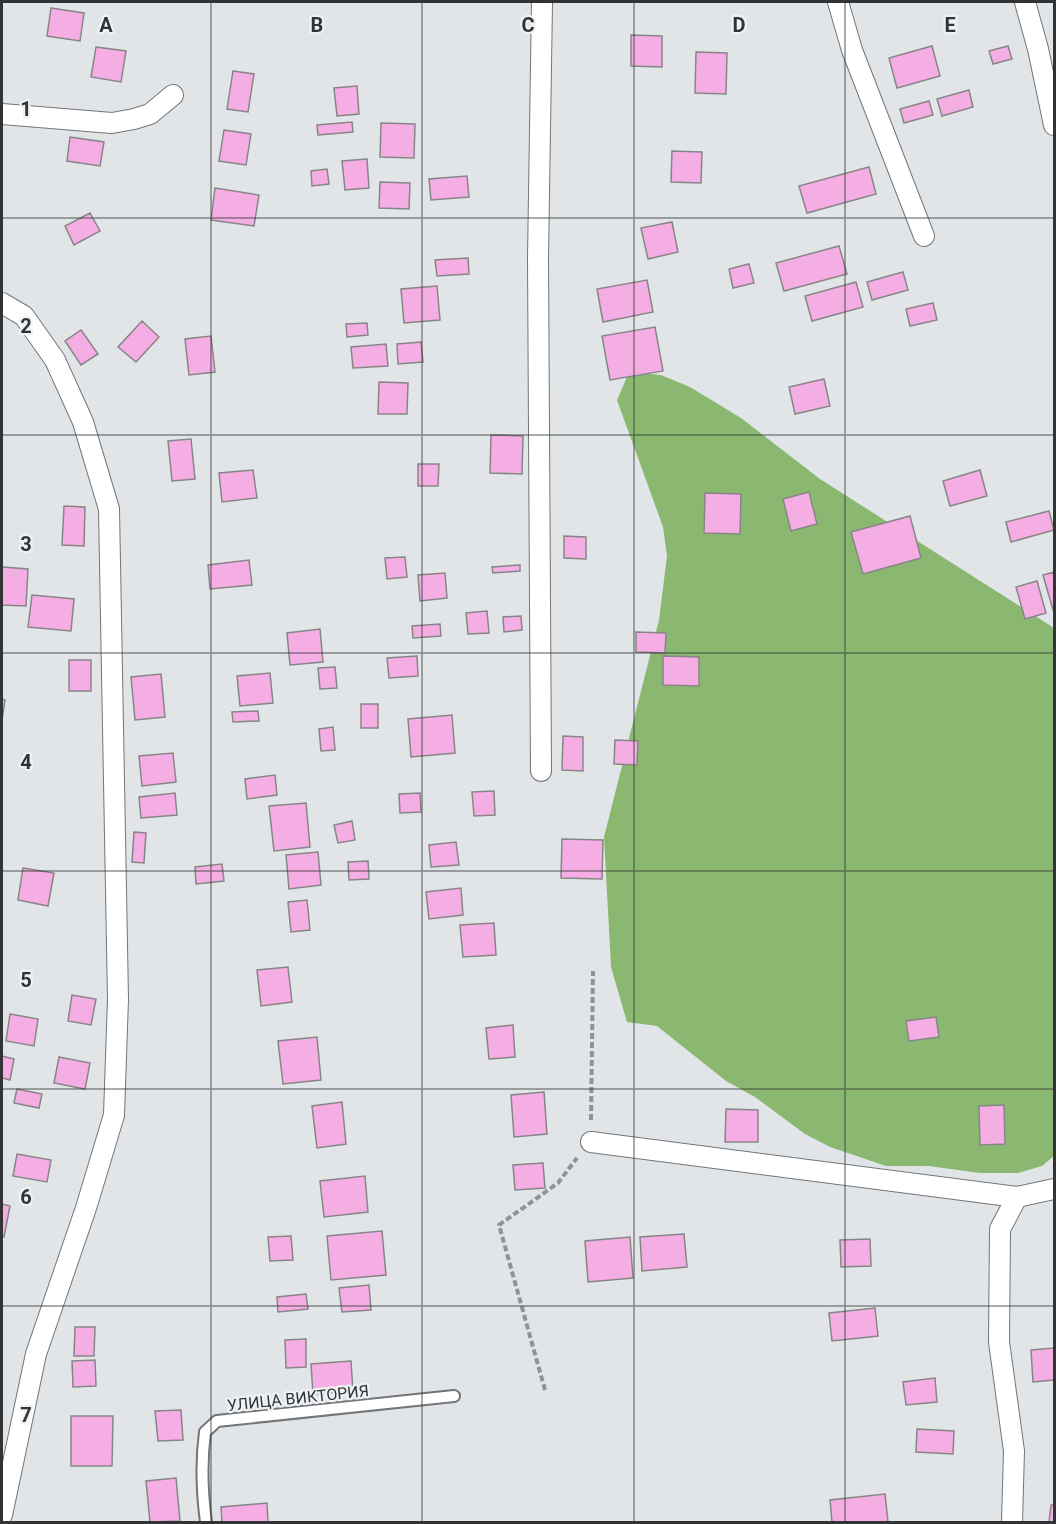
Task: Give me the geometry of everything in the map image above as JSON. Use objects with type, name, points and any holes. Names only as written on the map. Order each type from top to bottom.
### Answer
[{"type":"street","points":[[541,771],[538,258],[542,2]]},
{"type":"street","points":[[838,2],[852,50],[924,236]]},
{"type":"street","points":[[1025,2],[1038,49],[1054,125]]},
{"type":"street","points":[[2,114],[112,123],[150,114],[174,95]]},
{"type":"street","points":[[2,303],[24,316],[55,360],[83,422],[109,509],[118,999],[114,1115],[86,1208],[36,1354],[2,1515]]},
{"type":"street","points":[[591,1142],[1017,1197],[1054,1189]]},
{"type":"street","points":[[1012,1522],[1014,1451],[999,1342],[1000,1229],[1017,1197]]},
{"type":"lane","name":"УЛИЦА ВИКТОРИЯ","points":[[206,1522],[202,1494],[202,1454],[205,1432],[217,1421],[454,1396]]},
{"type":"path","points":[[545,1390],[499,1225],[558,1182],[591,1142],[593,971]]},
{"type":"green space","points":[[629,372],[661,375],[690,387],[741,418],[820,479],[1054,628],[1054,1156],[1042,1166],[1018,1173],[980,1173],[929,1166],[886,1166],[830,1147],[805,1134],[755,1097],[726,1081],[657,1026],[627,1022],[611,967],[604,837],[659,620],[667,556],[663,527],[617,400]]},
{"type":"building","points":[[51,8],[84,13],[80,41],[47,36]]},
{"type":"building","points":[[631,35],[662,36],[662,67],[631,66]]},
{"type":"building","points":[[932,46],[940,76],[897,88],[889,58]]},
{"type":"building","points":[[1008,46],[1012,59],[993,64],[989,51]]},
{"type":"building","points":[[96,47],[126,51],[121,82],[91,77]]},
{"type":"building","points":[[696,52],[727,53],[726,94],[695,93]]},
{"type":"building","points":[[233,71],[254,74],[248,112],[227,109]]},
{"type":"building","points":[[357,86],[359,114],[337,116],[334,88]]},
{"type":"building","points":[[969,90],[973,107],[942,116],[937,99]]},
{"type":"building","points":[[929,101],[933,115],[904,123],[900,109]]},
{"type":"building","points":[[352,122],[353,132],[318,135],[317,125]]},
{"type":"building","points":[[381,123],[415,124],[414,158],[380,157]]},
{"type":"building","points":[[224,130],[251,134],[246,165],[219,161]]},
{"type":"building","points":[[70,137],[104,142],[100,166],[67,161]]},
{"type":"building","points":[[672,151],[702,152],[701,183],[671,182]]},
{"type":"building","points":[[367,159],[369,188],[345,190],[342,161]]},
{"type":"building","points":[[869,167],[876,194],[807,213],[799,186]]},
{"type":"building","points":[[327,169],[329,184],[312,186],[311,171]]},
{"type":"building","points":[[467,176],[469,197],[431,200],[429,179]]},
{"type":"building","points":[[380,182],[410,183],[409,209],[379,208]]},
{"type":"building","points":[[215,188],[259,195],[254,226],[211,220]]},
{"type":"building","points":[[90,213],[100,231],[74,245],[65,226]]},
{"type":"building","points":[[672,222],[678,252],[648,259],[641,228]]},
{"type":"building","points":[[839,246],[847,274],[784,291],[776,263]]},
{"type":"building","points":[[468,258],[469,274],[437,276],[435,260]]},
{"type":"building","points":[[749,264],[754,283],[733,288],[729,269]]},
{"type":"building","points":[[903,272],[908,290],[872,300],[867,282]]},
{"type":"building","points":[[647,280],[653,312],[603,322],[597,289]]},
{"type":"building","points":[[856,282],[863,307],[812,321],[805,296]]},
{"type":"building","points":[[437,286],[440,320],[404,323],[401,289]]},
{"type":"building","points":[[933,303],[937,320],[910,326],[906,309]]},
{"type":"building","points":[[142,321],[159,337],[136,362],[118,347]]},
{"type":"building","points":[[367,323],[368,335],[347,337],[346,324]]},
{"type":"building","points":[[655,327],[663,371],[610,380],[602,336]]},
{"type":"building","points":[[81,330],[98,354],[81,365],[65,341]]},
{"type":"building","points":[[211,336],[215,372],[189,375],[185,339]]},
{"type":"building","points":[[421,342],[423,362],[398,364],[397,344]]},
{"type":"building","points":[[386,344],[388,366],[353,368],[351,347]]},
{"type":"building","points":[[824,379],[830,406],[795,414],[789,387]]},
{"type":"building","points":[[379,382],[408,383],[407,414],[378,414]]},
{"type":"building","points":[[491,435],[523,436],[522,474],[490,473]]},
{"type":"building","points":[[191,439],[195,479],[172,481],[168,441]]},
{"type":"building","points":[[418,464],[439,464],[438,486],[418,486]]},
{"type":"building","points":[[253,470],[257,498],[222,502],[219,473]]},
{"type":"building","points":[[980,470],[987,496],[950,506],[943,481]]},
{"type":"building","points":[[809,492],[817,524],[791,531],[783,499]]},
{"type":"building","points":[[705,493],[741,494],[740,534],[704,533]]},
{"type":"building","points":[[64,506],[85,507],[84,546],[62,545]]},
{"type":"building","points":[[1049,511],[1054,530],[1011,542],[1006,522]]},
{"type":"building","points":[[910,516],[921,558],[863,574],[851,532]]},
{"type":"building","points":[[564,536],[586,537],[586,559],[564,558]]},
{"type":"building","points":[[405,557],[407,577],[387,579],[385,558]]},
{"type":"building","points":[[249,560],[252,585],[210,589],[208,565]]},
{"type":"building","points":[[520,565],[520,571],[493,573],[492,567]]},
{"type":"building","points":[[2,567],[28,569],[26,606],[2,605]]},
{"type":"building","points":[[1054,572],[1054,610],[1053,610],[1043,575]]},
{"type":"building","points":[[445,573],[447,598],[420,601],[418,575]]},
{"type":"building","points":[[1037,581],[1046,613],[1025,619],[1016,587]]},
{"type":"building","points":[[32,595],[74,599],[71,631],[28,627]]},
{"type":"building","points":[[487,611],[489,633],[468,634],[466,613]]},
{"type":"building","points":[[521,616],[522,630],[504,632],[503,617]]},
{"type":"building","points":[[440,624],[441,636],[413,638],[412,626]]},
{"type":"building","points":[[320,629],[323,662],[290,665],[287,633]]},
{"type":"building","points":[[636,632],[666,633],[665,653],[636,652]]},
{"type":"building","points":[[417,656],[418,676],[389,678],[387,658]]},
{"type":"building","points":[[663,656],[699,657],[699,686],[663,685]]},
{"type":"building","points":[[69,660],[91,660],[91,691],[69,691]]},
{"type":"building","points":[[335,667],[337,688],[320,689],[318,668]]},
{"type":"building","points":[[270,673],[273,703],[240,706],[237,676]]},
{"type":"building","points":[[161,674],[165,717],[135,720],[131,677]]},
{"type":"building","points":[[2,699],[5,700],[2,720]]},
{"type":"building","points":[[361,704],[378,704],[378,728],[361,728]]},
{"type":"building","points":[[258,711],[259,721],[233,722],[232,712]]},
{"type":"building","points":[[452,715],[455,753],[411,757],[408,719]]},
{"type":"building","points":[[333,727],[335,750],[321,751],[319,729]]},
{"type":"building","points":[[563,736],[583,737],[583,771],[562,770]]},
{"type":"building","points":[[615,740],[638,741],[637,765],[614,764]]},
{"type":"building","points":[[173,753],[176,782],[142,786],[139,756]]},
{"type":"building","points":[[275,775],[277,795],[247,799],[245,779]]},
{"type":"building","points":[[494,791],[495,815],[474,816],[472,792]]},
{"type":"building","points":[[175,793],[177,815],[141,818],[139,797]]},
{"type":"building","points":[[420,793],[421,812],[400,813],[399,794]]},
{"type":"building","points":[[306,803],[310,847],[274,851],[269,806]]},
{"type":"building","points":[[352,821],[355,840],[338,843],[334,825]]},
{"type":"building","points":[[134,832],[146,833],[144,863],[132,862]]},
{"type":"building","points":[[562,839],[603,840],[602,879],[561,878]]},
{"type":"building","points":[[456,842],[459,865],[431,867],[429,845]]},
{"type":"building","points":[[318,852],[321,885],[289,889],[286,855]]},
{"type":"building","points":[[368,861],[369,879],[349,880],[348,862]]},
{"type":"building","points":[[222,864],[224,881],[196,884],[195,867]]},
{"type":"building","points":[[23,868],[54,873],[48,906],[18,900]]},
{"type":"building","points":[[461,888],[463,915],[429,919],[426,892]]},
{"type":"building","points":[[307,900],[310,930],[291,932],[288,902]]},
{"type":"building","points":[[494,923],[496,955],[463,957],[460,925]]},
{"type":"building","points":[[288,967],[292,1002],[261,1006],[257,970]]},
{"type":"building","points":[[72,995],[96,999],[91,1025],[68,1021]]},
{"type":"building","points":[[10,1014],[38,1019],[34,1046],[6,1041]]},
{"type":"building","points":[[936,1017],[939,1037],[909,1041],[906,1021]]},
{"type":"building","points":[[513,1025],[515,1057],[489,1059],[486,1028]]},
{"type":"building","points":[[317,1037],[321,1080],[283,1084],[278,1041]]},
{"type":"building","points":[[2,1056],[14,1059],[10,1080],[2,1078]]},
{"type":"building","points":[[59,1057],[90,1063],[85,1089],[54,1083]]},
{"type":"building","points":[[17,1089],[42,1094],[39,1108],[14,1103]]},
{"type":"building","points":[[544,1092],[547,1134],[514,1137],[511,1095]]},
{"type":"building","points":[[342,1102],[346,1144],[317,1148],[312,1106]]},
{"type":"building","points":[[1004,1105],[1005,1144],[980,1145],[979,1106]]},
{"type":"building","points":[[726,1109],[758,1110],[758,1142],[725,1142]]},
{"type":"building","points":[[17,1154],[51,1160],[47,1182],[13,1176]]},
{"type":"building","points":[[543,1163],[545,1188],[515,1190],[513,1165]]},
{"type":"building","points":[[365,1176],[368,1212],[324,1217],[320,1181]]},
{"type":"building","points":[[2,1204],[10,1206],[4,1237],[2,1236]]},
{"type":"building","points":[[382,1231],[386,1275],[331,1280],[327,1236]]},
{"type":"building","points":[[684,1234],[687,1267],[642,1271],[640,1237]]},
{"type":"building","points":[[291,1236],[293,1260],[270,1261],[268,1237]]},
{"type":"building","points":[[630,1237],[633,1278],[588,1282],[585,1241]]},
{"type":"building","points":[[870,1239],[871,1266],[841,1267],[840,1240]]},
{"type":"building","points":[[369,1285],[371,1310],[342,1312],[339,1288]]},
{"type":"building","points":[[306,1294],[308,1309],[278,1312],[277,1297]]},
{"type":"building","points":[[875,1308],[878,1336],[832,1341],[829,1313]]},
{"type":"building","points":[[75,1327],[95,1327],[94,1356],[74,1356]]},
{"type":"building","points":[[306,1339],[306,1367],[286,1368],[285,1340]]},
{"type":"building","points":[[1054,1348],[1054,1380],[1033,1382],[1031,1350]]},
{"type":"building","points":[[95,1360],[96,1386],[73,1387],[72,1361]]},
{"type":"building","points":[[351,1361],[353,1391],[313,1394],[311,1364]]},
{"type":"building","points":[[935,1378],[937,1402],[906,1405],[903,1382]]},
{"type":"building","points":[[181,1410],[183,1440],[158,1441],[155,1411]]},
{"type":"building","points":[[71,1416],[113,1416],[112,1466],[71,1466]]},
{"type":"building","points":[[917,1429],[954,1431],[953,1454],[916,1452]]},
{"type":"building","points":[[176,1478],[180,1521],[150,1522],[146,1481]]},
{"type":"building","points":[[885,1494],[888,1522],[832,1522],[830,1500]]},
{"type":"building","points":[[267,1503],[268,1522],[222,1522],[221,1507]]},
{"type":"building","points":[[1051,1505],[1054,1505],[1054,1522],[1049,1522]]}]
